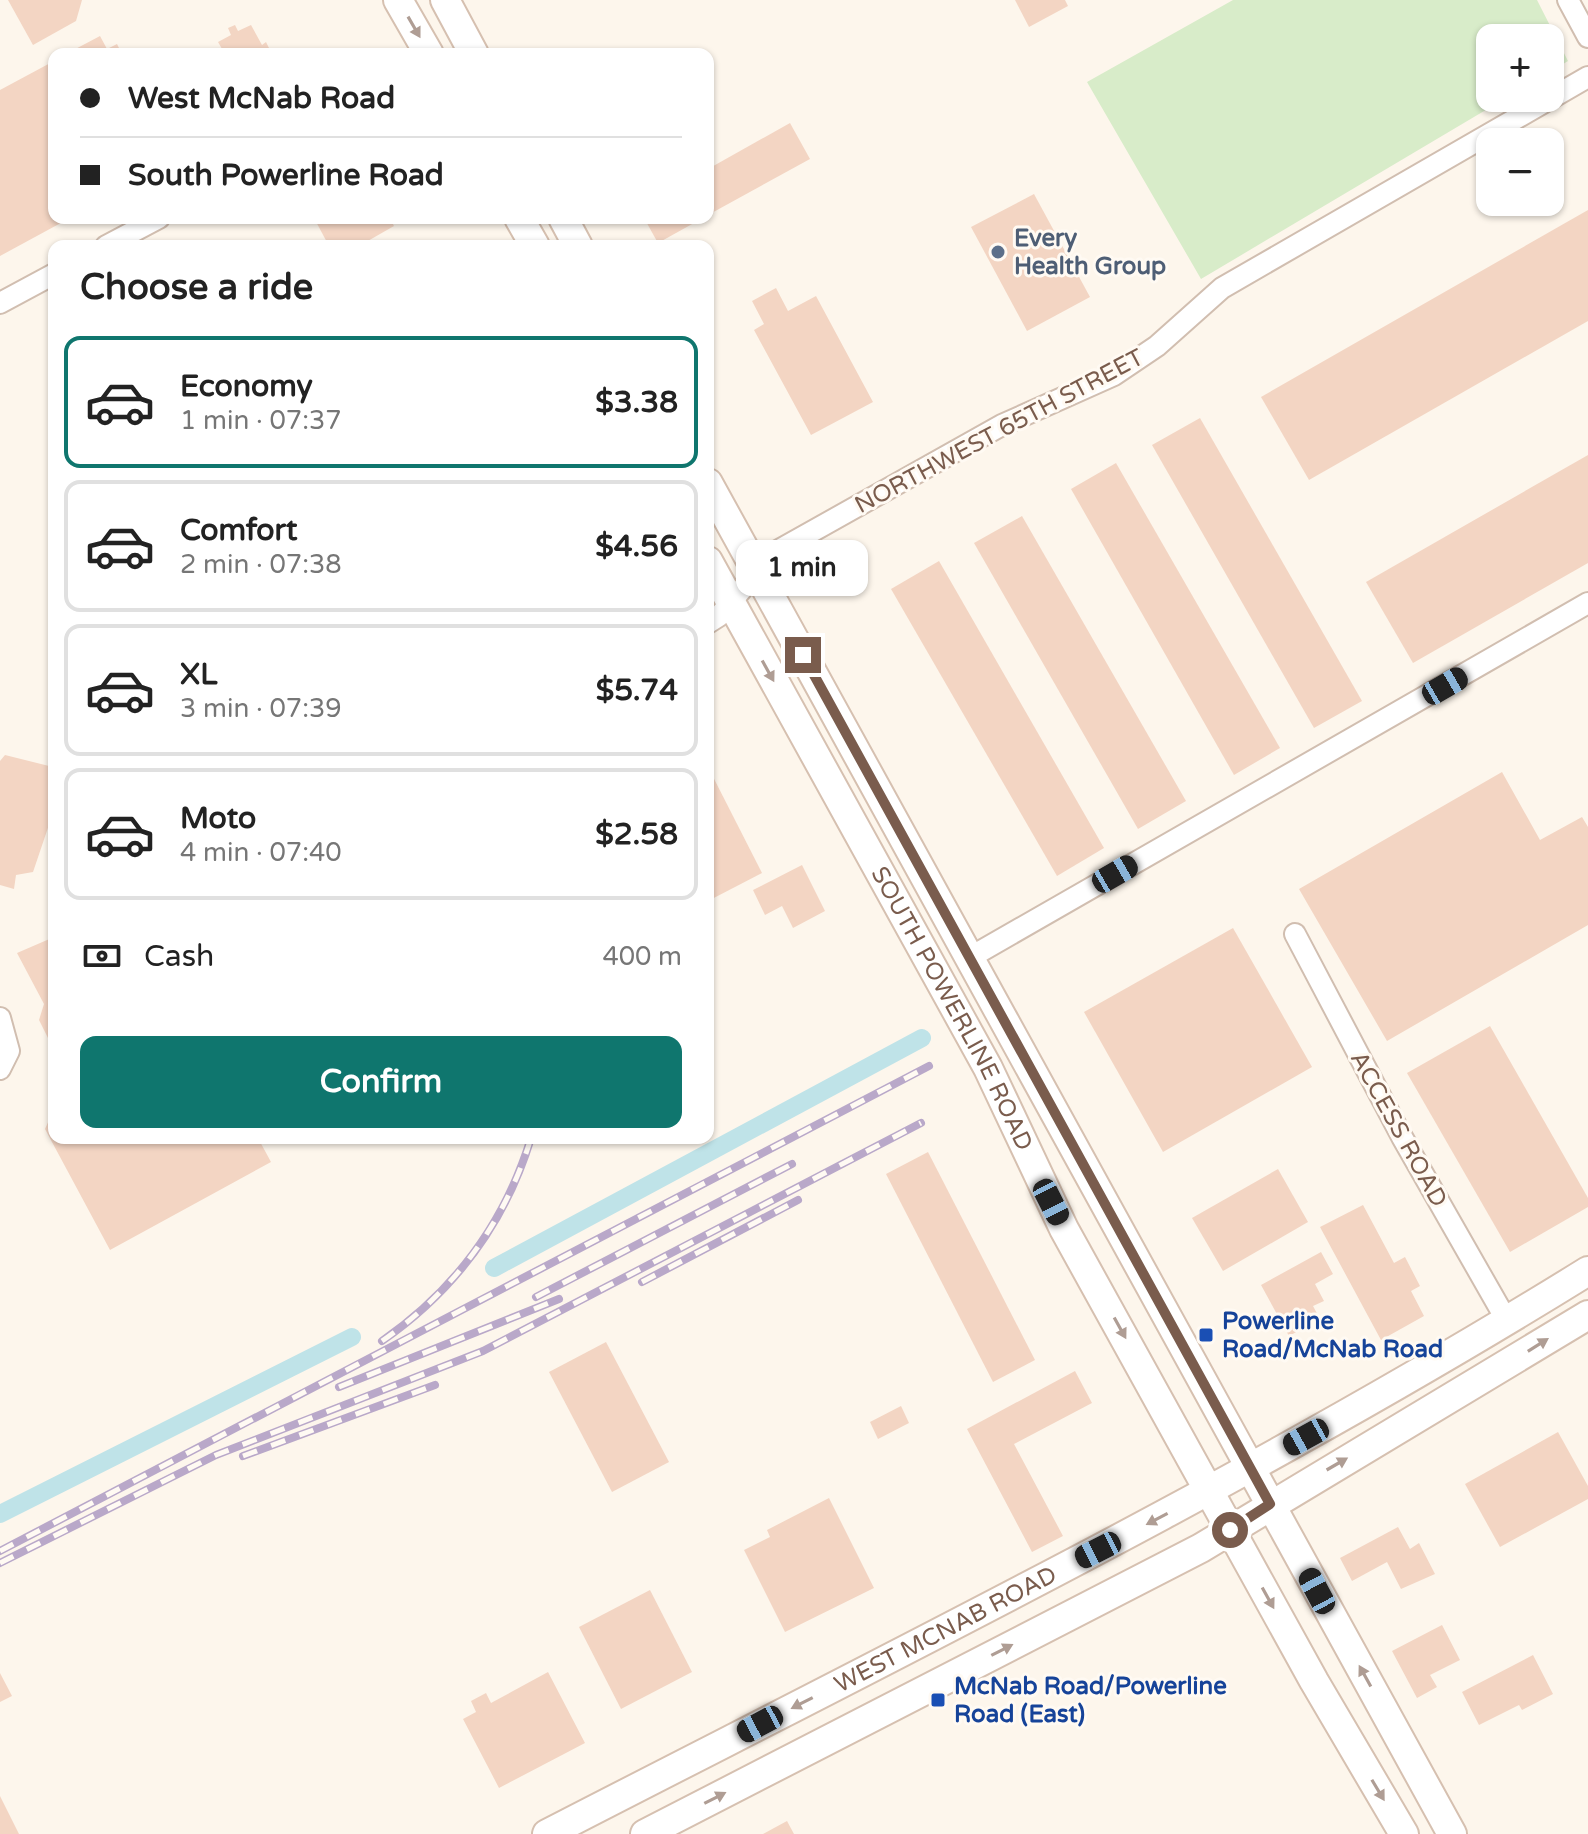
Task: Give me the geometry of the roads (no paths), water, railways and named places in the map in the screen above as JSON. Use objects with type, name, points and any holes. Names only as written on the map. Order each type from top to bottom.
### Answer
[{"type":"main road","points":[[398,0],[426,48]]},
{"type":"main road","points":[[445,0],[469,48]]},
{"type":"main road","name":"SOUTH POWERLINE ROAD","points":[[714,494],[1452,1834]]},
{"type":"main road","name":"SOUTH POWERLINE ROAD","points":[[714,572],[988,1068],[1064,1229],[1230,1530],[1404,1834]]},
{"type":"main road","name":"WEST MCNAB ROAD","points":[[547,1834],[1209,1491],[1507,1321],[1588,1271]]},
{"type":"main road","name":"WEST MCNAB ROAD","points":[[645,1834],[1201,1548],[1588,1315]]},
{"type":"street","points":[[1568,0],[1588,37]]},
{"type":"street","name":"NORTHWEST 65TH STREET","points":[[714,618],[731,603],[772,554],[1002,425],[1114,375],[1157,346],[1222,288],[1588,77]]},
{"type":"street","points":[[117,240],[148,224]]},
{"type":"street","points":[[0,303],[48,277]]},
{"type":"street","points":[[969,958],[1588,603]]},
{"type":"street","name":"ACCESS ROAD","points":[[1295,934],[1402,1137],[1507,1321]]},
{"type":"street","points":[[0,1018],[5,1060]]},
{"type":"waterway","points":[[494,1268],[922,1038]]},
{"type":"waterway","points":[[0,1514],[352,1337]]},
{"type":"railway","points":[[0,1551],[929,1066]]},
{"type":"railway","points":[[0,1563],[216,1455],[483,1351],[921,1123]]},
{"type":"railway","points":[[382,1341],[432,1300],[474,1253],[507,1199],[529,1144]]},
{"type":"railway","points":[[536,1297],[792,1164]]},
{"type":"railway","points":[[642,1282],[798,1200]]},
{"type":"railway","points":[[339,1387],[559,1299]]},
{"type":"railway","points":[[243,1456],[435,1385]]},
{"type":"place","name":"Every Health Group","points":[[998,252]]},
{"type":"place","name":"Powerline Road/McNab Road","points":[[1206,1335]]},
{"type":"place","name":"McNab Road/Powerline Road (East)","points":[[938,1700]]}]
